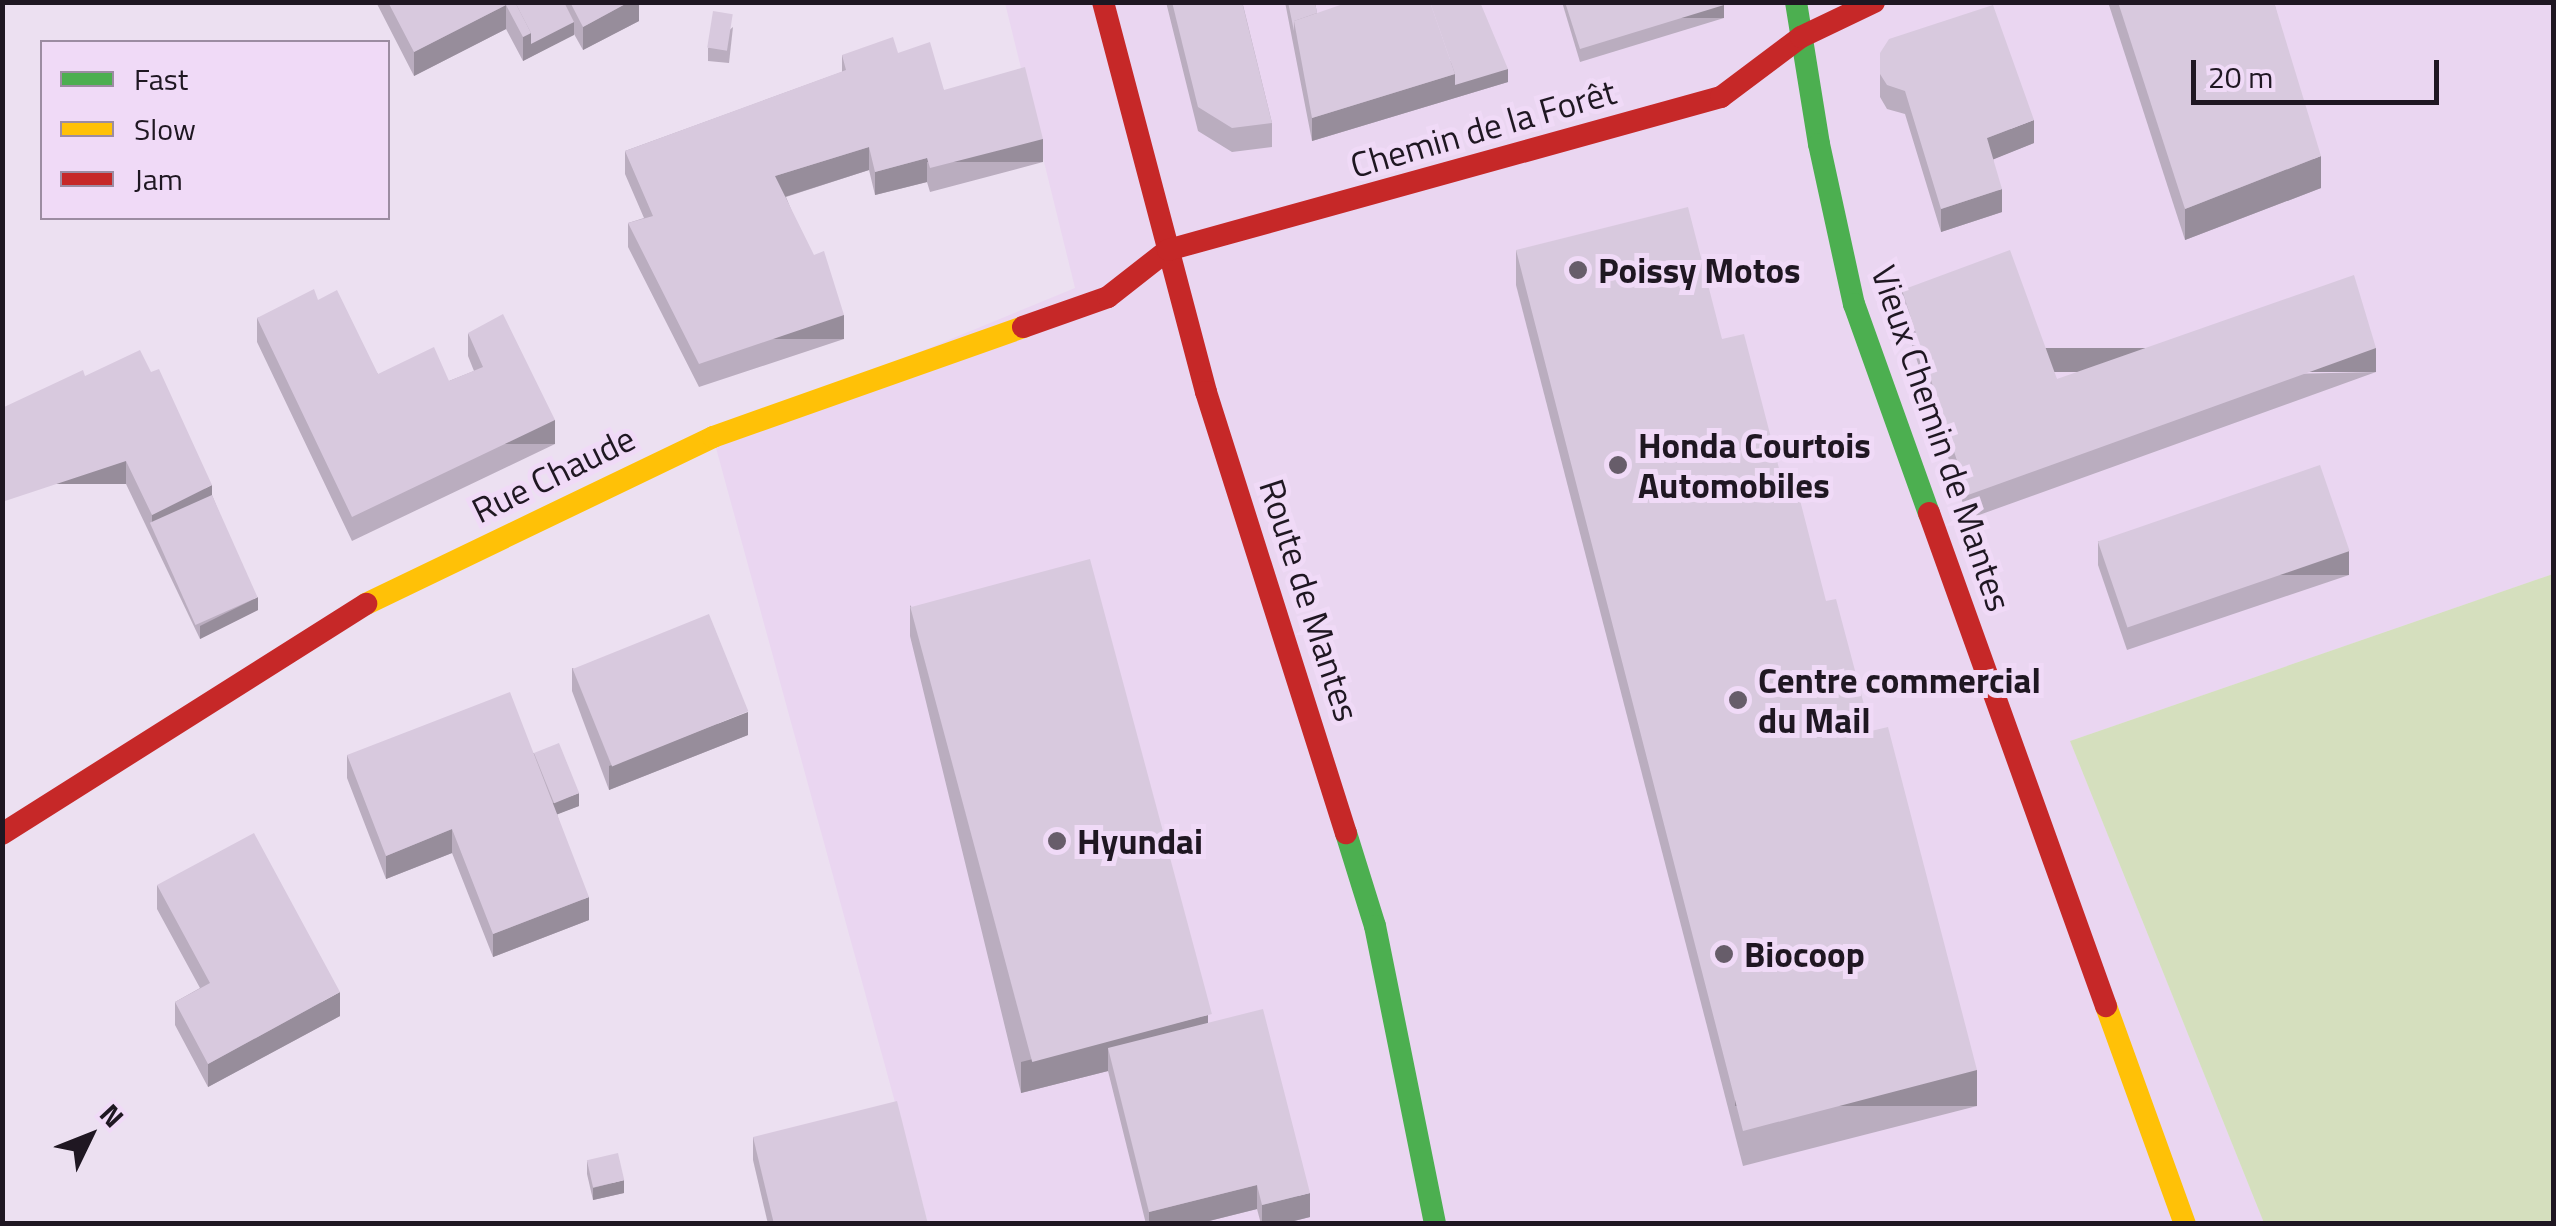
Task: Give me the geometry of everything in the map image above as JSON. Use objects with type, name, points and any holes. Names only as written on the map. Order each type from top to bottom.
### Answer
[{"type":"main road","name":"Route de Mantes","points":[[1103,2],[1206,392],[1375,926],[1435,1224]]},
{"type":"main road","name":"Vieux Chemin de Mantes","points":[[1796,2],[1854,304],[2185,1224]]},
{"type":"main road","name":"Chemin de la Forêt","points":[[1168,250],[1721,97],[1801,37],[1874,2]]},
{"type":"main road","name":"Rue Chaude","points":[[2,834],[381,596],[713,436],[1108,297],[1168,250]]},
{"type":"shaded area","points":[[1005,3],[2553,3],[2553,574],[2070,741],[2264,1223],[928,1223],[713,437],[1075,288]]},
{"type":"green space","points":[[2553,574],[2553,1223],[2264,1223],[2070,741]]},
{"type":"building","points":[[388,2],[515,2],[531,33],[523,37],[506,5],[414,52]]},
{"type":"building","points":[[515,2],[564,2],[574,22],[531,44],[531,33]]},
{"type":"building","points":[[570,2],[629,2],[583,27]]},
{"type":"building","points":[[1172,2],[1242,2],[1272,123],[1232,128],[1198,107]]},
{"type":"building","points":[[1288,2],[1315,2],[1317,13],[1294,21],[1294,31]]},
{"type":"building","points":[[1349,2],[1430,2],[1455,74],[1312,118],[1294,21]]},
{"type":"building","points":[[1430,2],[1480,2],[1508,69],[1455,85],[1455,74]]},
{"type":"building","points":[[1565,2],[1723,2],[1724,5],[1580,49]]},
{"type":"building","points":[[2118,2],[2274,2],[2321,156],[2185,209]]},
{"type":"building","points":[[1993,5],[2034,120],[1987,138],[2002,189],[1941,209],[1905,91],[1887,85],[1880,74],[1880,53],[1889,39]]},
{"type":"building","points":[[713,11],[733,14],[727,51],[707,48]]},
{"type":"building","points":[[893,37],[898,53],[930,42],[944,90],[1025,67],[1043,139],[930,168],[927,158],[875,172],[869,147],[775,176],[814,255],[824,251],[844,315],[699,364],[628,223],[653,216],[625,151],[846,70],[842,55]]},
{"type":"building","name":"Centre commercial du Mail","points":[[1688,207],[1722,339],[1744,334],[1781,476],[1793,473],[1826,601],[1836,599],[1871,731],[1888,727],[1977,1070],[1743,1131],[1516,250]]},
{"type":"building","points":[[2010,250],[2057,379],[2354,275],[2376,348],[1968,495],[1902,290]]},
{"type":"building","points":[[314,289],[318,300],[337,290],[378,374],[434,347],[449,381],[483,367],[468,333],[503,314],[555,420],[352,517],[257,318]]},
{"type":"building","points":[[140,350],[151,372],[159,369],[212,485],[152,515],[126,461],[2,502],[2,408],[83,370],[85,376]]},
{"type":"building","points":[[2320,465],[2350,551],[2127,628],[2098,542]]},
{"type":"building","points":[[212,495],[258,597],[195,625],[150,523]]},
{"type":"building","name":"Hyundai","points":[[1090,559],[1212,1014],[1032,1062],[910,607]]},
{"type":"building","points":[[709,614],[748,711],[612,766],[573,669]]},
{"type":"building","points":[[510,692],[589,897],[493,934],[452,829],[386,856],[347,755]]},
{"type":"building","points":[[559,743],[579,793],[554,803],[534,753]]},
{"type":"building","points":[[254,833],[340,992],[208,1064],[175,1002],[210,983],[157,885]]},
{"type":"building","points":[[1263,1009],[1310,1193],[1262,1205],[1257,1185],[1149,1212],[1108,1048]]},
{"type":"building","points":[[897,1101],[928,1224],[774,1224],[753,1137]]},
{"type":"building","points":[[618,1153],[624,1180],[593,1187],[587,1160]]},
{"type":"traffic: fast","points":[[1796,2],[1819,144],[1854,304],[1929,513]]},
{"type":"traffic: fast","points":[[1346,833],[1375,926],[1435,1224]]},
{"type":"traffic: slow","points":[[366,604],[713,437],[1023,327]]},
{"type":"traffic: slow","points":[[2106,1006],[2185,1224]]},
{"type":"traffic: jam","points":[[1103,2],[1206,392],[1346,833]]},
{"type":"traffic: jam","points":[[1023,327],[1108,297],[1168,250],[1721,97],[1801,37],[1874,2]]},
{"type":"traffic: jam","points":[[1929,513],[2106,1006]]},
{"type":"traffic: jam","points":[[2,834],[366,604]]},
{"type":"place","name":"Poissy Motos","points":[[1578,270]]},
{"type":"place","name":"Honda Courtois Automobiles","points":[[1618,465]]},
{"type":"place","name":"Centre commercial du Mail","points":[[1738,700]]},
{"type":"place","name":"Hyundai","points":[[1057,841]]},
{"type":"place","name":"Biocoop","points":[[1724,954]]}]
